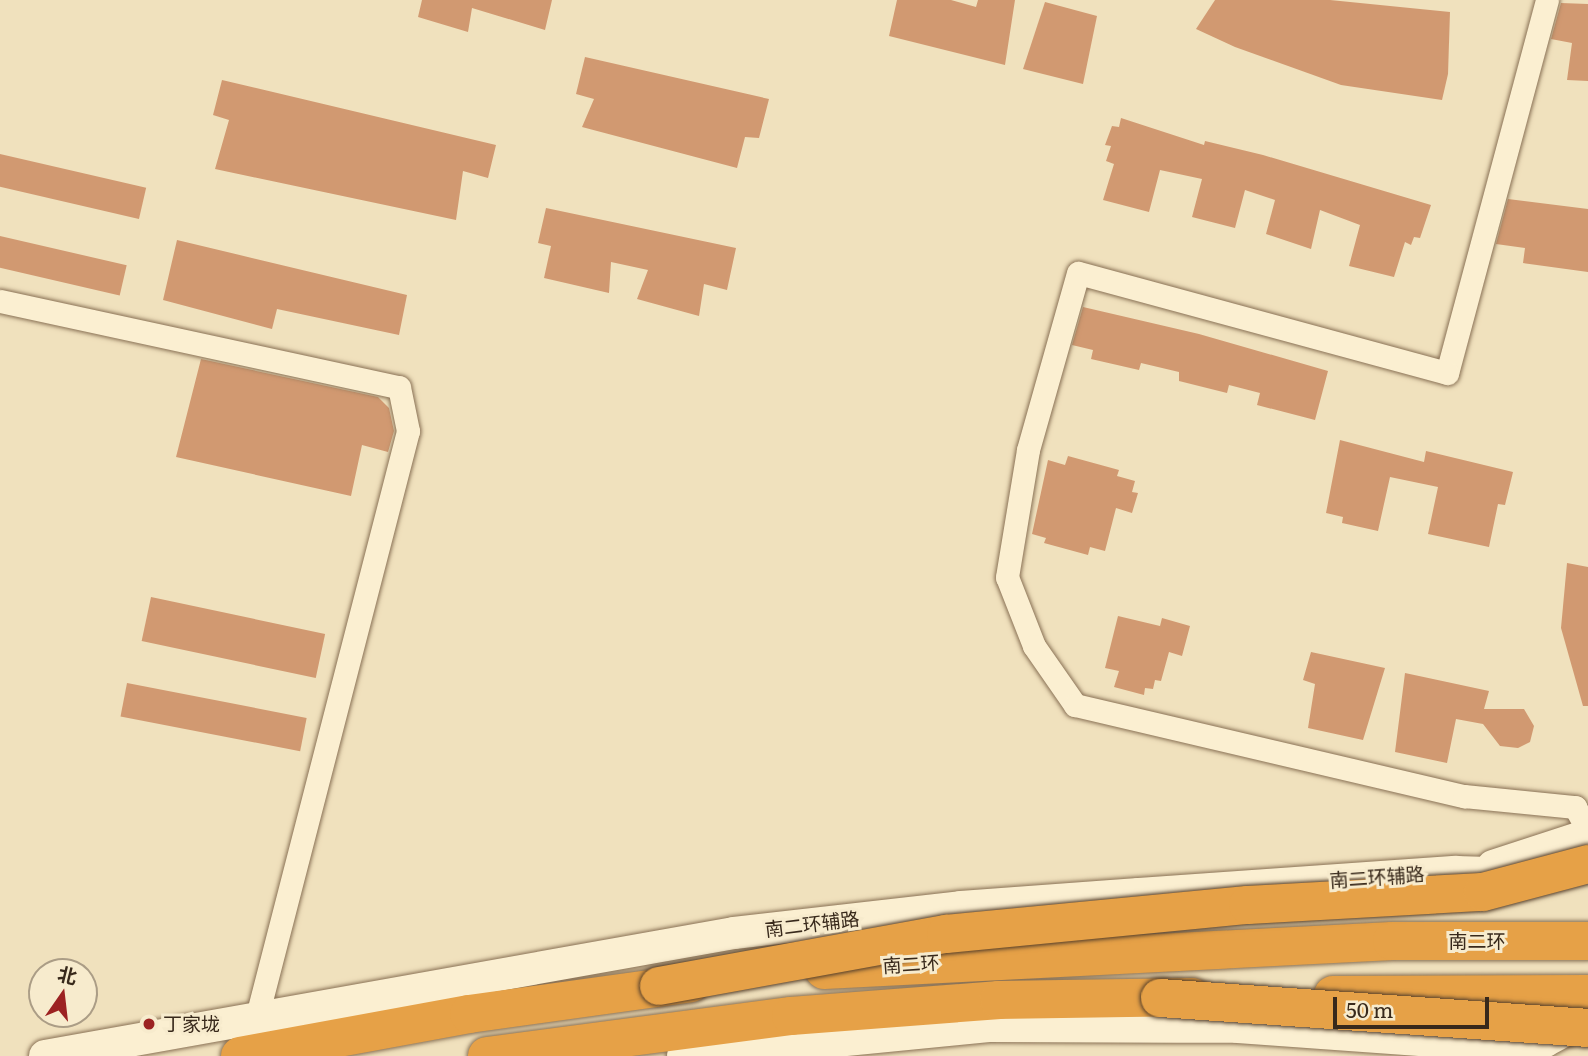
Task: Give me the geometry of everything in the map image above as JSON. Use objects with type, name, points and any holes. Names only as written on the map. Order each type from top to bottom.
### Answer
[{"type":"highway","points":[[659,986],[946,934],[1234,906],[1483,892],[1588,864]]},
{"type":"highway","name":"南二环","points":[[240,1056],[469,1014],[659,986],[835,969],[1392,941],[1588,941]]},
{"type":"highway","points":[[487,1056],[805,1015],[999,1000],[1588,994]]},
{"type":"highway","points":[[1160,998],[1588,1028]]},
{"type":"street","points":[[1456,872],[1518,860],[1588,832],[1575,807],[1464,796],[1075,705],[1034,646],[1007,577],[1028,450],[1077,273],[1447,373],[1547,0]]},
{"type":"street","points":[[0,301],[399,387],[408,432],[257,1016]]},
{"type":"street","name":"南二环辅路","points":[[45,1056],[257,1016],[734,933],[961,907],[1456,872],[1588,875]]},
{"type":"street","points":[[683,1056],[839,1038],[1044,1026],[1238,1027],[1517,1047],[1563,1033],[1588,1010]]},
{"type":"building","points":[[422,0],[552,0],[545,30],[472,8],[468,32],[418,17]]},
{"type":"building","points":[[897,0],[951,0],[976,7],[978,0],[1015,0],[1005,65],[889,36]]},
{"type":"building","points":[[1215,0],[1330,0],[1450,12],[1448,74],[1442,100],[1341,85],[1235,47],[1196,29]]},
{"type":"building","points":[[1045,2],[1097,16],[1083,84],[1023,69]]},
{"type":"building","points":[[1561,3],[1588,4],[1588,81],[1567,80],[1572,43],[1551,39]]},
{"type":"building","points":[[585,57],[769,99],[759,138],[745,137],[737,168],[582,127],[594,99],[576,94]]},
{"type":"building","points":[[222,80],[496,145],[488,178],[463,171],[456,220],[215,169],[229,120],[213,115]]},
{"type":"building","points":[[1121,118],[1204,145],[1205,141],[1263,155],[1431,205],[1420,238],[1414,237],[1411,245],[1405,242],[1394,277],[1349,266],[1360,225],[1320,210],[1311,249],[1266,234],[1275,200],[1245,190],[1235,228],[1192,217],[1202,179],[1160,170],[1149,212],[1103,200],[1114,164],[1106,161],[1111,146],[1105,145],[1112,126],[1119,127]]},
{"type":"building","points":[[0,154],[146,188],[139,219],[0,187]]},
{"type":"building","points":[[1508,199],[1588,209],[1588,272],[1523,263],[1525,248],[1496,244]]},
{"type":"building","points":[[546,208],[736,248],[727,290],[704,284],[699,316],[637,299],[648,270],[611,262],[609,293],[544,278],[551,246],[538,243]]},
{"type":"building","points":[[0,236],[127,265],[120,295],[0,268]]},
{"type":"building","points":[[177,240],[407,295],[399,335],[277,309],[272,329],[163,300]]},
{"type":"building","points":[[1083,307],[1199,334],[1328,371],[1315,420],[1257,405],[1260,393],[1229,385],[1227,393],[1179,381],[1179,372],[1141,363],[1139,370],[1091,359],[1093,350],[1072,345]]},
{"type":"building","points":[[201,359],[378,397],[389,408],[394,431],[388,452],[362,445],[351,496],[176,457]]},
{"type":"building","points":[[1340,440],[1424,462],[1426,451],[1513,472],[1505,505],[1498,504],[1489,547],[1428,534],[1438,487],[1390,477],[1378,531],[1342,523],[1343,517],[1326,513]]},
{"type":"building","points":[[1068,456],[1119,470],[1117,476],[1135,481],[1132,492],[1138,493],[1132,513],[1116,508],[1105,551],[1090,547],[1088,555],[1044,543],[1046,538],[1032,534],[1048,460],[1065,465]]},
{"type":"building","points":[[1567,563],[1588,567],[1588,706],[1583,706],[1561,628]]},
{"type":"building","points":[[151,597],[325,634],[316,678],[142,641]]},
{"type":"building","points":[[1118,616],[1160,626],[1162,618],[1190,626],[1182,656],[1169,652],[1161,681],[1155,680],[1153,689],[1145,688],[1144,695],[1114,687],[1119,671],[1105,668]]},
{"type":"building","points":[[1311,652],[1385,668],[1363,740],[1308,728],[1315,684],[1303,680]]},
{"type":"building","points":[[1405,673],[1489,691],[1484,709],[1524,709],[1534,726],[1530,742],[1518,748],[1500,746],[1483,724],[1456,719],[1447,763],[1395,752]]},
{"type":"building","points":[[127,683],[307,718],[300,751],[121,716]]},
{"type":"place","name":"丁家垅","points":[[149,1024]]}]
